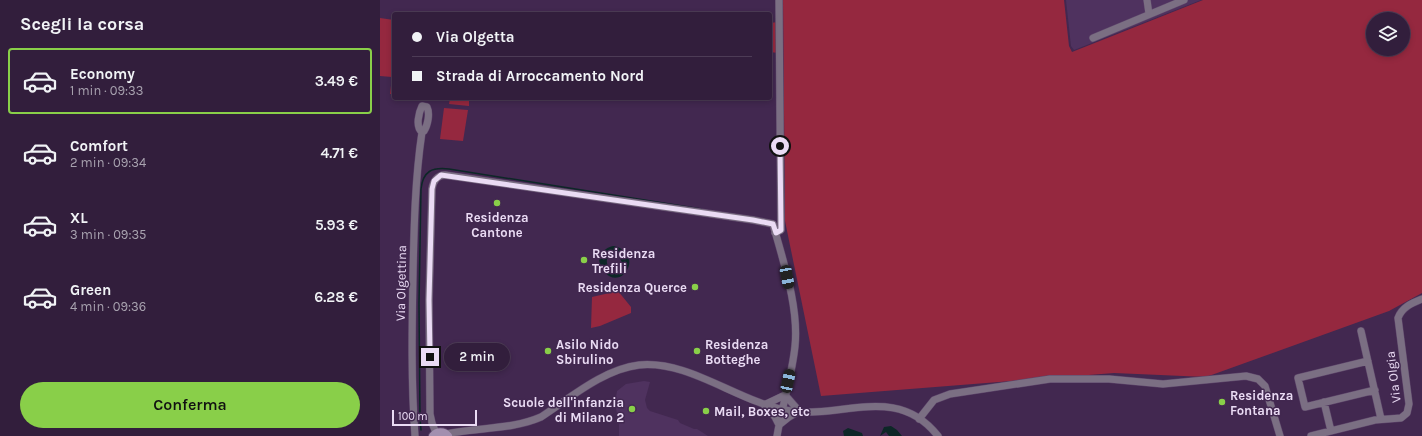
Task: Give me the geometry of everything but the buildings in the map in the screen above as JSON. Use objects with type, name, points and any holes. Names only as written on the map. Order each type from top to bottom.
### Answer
[{"type":"street","points":[[776,233],[781,230],[779,0]]},
{"type":"street","points":[[1147,0],[1149,14]]},
{"type":"street","points":[[1093,38],[1184,0]]},
{"type":"street","name":"Via Olgettina","points":[[415,436],[411,347],[417,167],[422,132]]},
{"type":"street","points":[[777,436],[782,409],[794,352],[796,334],[794,314],[784,263],[773,224],[441,175],[434,181],[432,189],[429,300],[430,414],[435,435],[440,432],[447,435],[464,431],[513,426],[533,421],[602,377],[619,370],[639,365],[662,365],[686,371],[764,405],[782,409],[799,412],[820,412],[859,407],[884,406],[902,409],[932,428],[938,436]]},
{"type":"street","name":"Via Olgia","points":[[1311,436],[1381,419],[1401,418],[1405,415],[1408,411],[1409,404],[1398,318],[1404,308],[1422,299]]},
{"type":"street","points":[[1361,331],[1381,419]]},
{"type":"street","points":[[1368,361],[1298,378],[1305,407],[1375,390]]},
{"type":"street","points":[[919,419],[934,400],[950,394],[1050,379],[1108,379],[1163,384],[1246,376],[1258,379],[1266,386],[1280,436]]},
{"type":"street","points":[[764,405],[785,396]]},
{"type":"street","points":[[785,396],[799,412]]},
{"type":"street","points":[[1324,402],[1331,431]]},
{"type":"street","points":[[764,405],[775,417],[779,425]]},
{"type":"street","points":[[779,425],[789,417],[799,412]]},
{"type":"street","points":[[456,436],[464,431]]},
{"type":"shaded area","points":[[783,0],[1064,0],[1069,46],[1072,52],[1203,0],[1422,0],[1422,293],[1389,311],[1206,377],[1114,373],[821,396],[785,221]]},
{"type":"shaded area","points":[[1066,0],[1201,0],[1074,50],[1071,46]]},
{"type":"shaded area","points":[[380,18],[392,20],[392,77],[380,76]]},
{"type":"shaded area","points":[[778,22],[778,53],[772,52],[772,23]]},
{"type":"shaded area","points":[[392,77],[392,94],[390,94]]},
{"type":"shaded area","points":[[450,100],[469,100],[469,106],[449,104]]},
{"type":"shaded area","points":[[444,108],[468,110],[463,141],[440,139]]},
{"type":"shaded area","points":[[613,246],[621,248],[627,254],[629,257],[629,266],[621,276],[614,278],[603,270],[600,264],[600,257],[604,251]],"holes":[[[612,255],[617,255],[621,260],[620,267],[615,269],[611,268],[608,265],[607,259]]]},
{"type":"shaded area","points":[[618,291],[631,307],[631,313],[600,326],[591,328],[592,297]]},
{"type":"shaded area","name":"Scuole dell'infanzia di Milano 2","points":[[644,381],[650,382],[645,400],[647,408],[650,411],[678,420],[680,423],[697,429],[708,436],[619,436],[619,425],[615,403],[617,391],[626,384]]},
{"type":"shaded area","points":[[891,426],[902,436],[889,436],[886,432],[880,436],[884,427]]},
{"type":"shaded area","points":[[848,428],[862,433],[863,436],[844,436],[843,431]]},
{"type":"waterway","points":[[421,430],[419,304],[421,189],[426,174],[433,170],[449,169],[701,209]]},
{"type":"place","name":"Residenza Cantone","points":[[497,203]]},
{"type":"place","name":"Residenza Trefili","points":[[584,260]]},
{"type":"place","name":"Residenza Querce","points":[[695,287]]},
{"type":"place","name":"Asilo Nido Sbirulino","points":[[548,351]]},
{"type":"place","name":"Residenza Botteghe","points":[[697,351]]},
{"type":"place","name":"Residenza Fontana","points":[[1222,402]]},
{"type":"place","name":"Scuole dell'infanzia di Milano 2","points":[[632,409]]},
{"type":"place","name":"Mail, Boxes, etc","points":[[706,411]]},
{"type":"route","points":[[430,357],[429,300],[432,185],[441,175],[753,220],[773,224],[776,233],[781,230],[780,146]]}]
